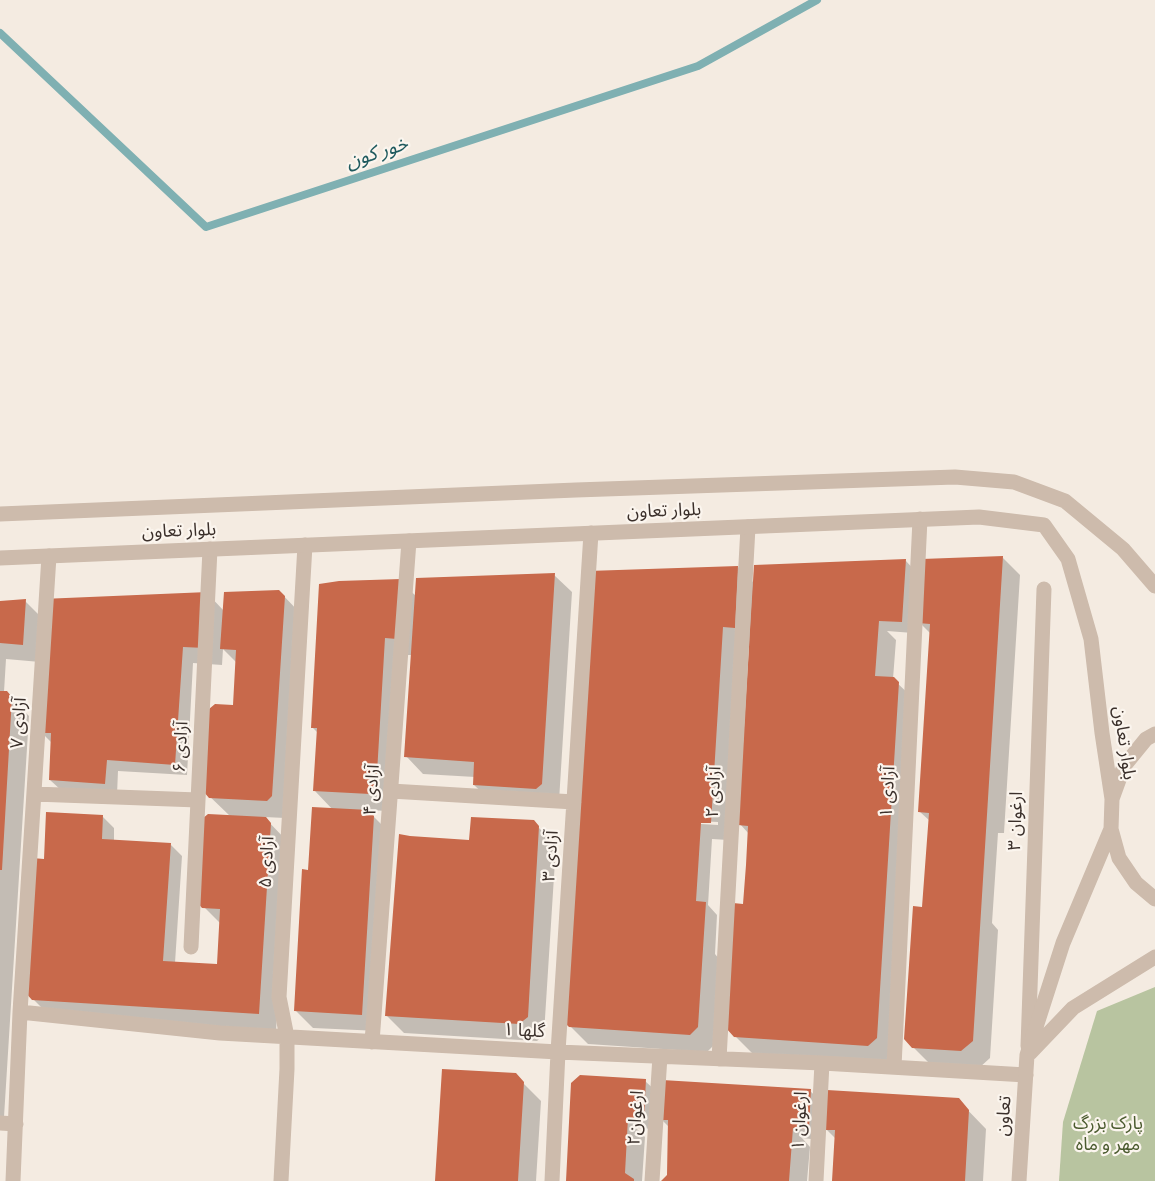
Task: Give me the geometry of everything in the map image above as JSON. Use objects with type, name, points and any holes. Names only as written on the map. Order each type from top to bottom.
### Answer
[{"type":"street","name":"بلوار تعاون","points":[[0,514],[956,477],[1014,482],[1065,501],[1123,549],[1155,586]]},
{"type":"street","name":"بلوار تعاون","points":[[0,558],[979,517],[1044,525],[1068,559],[1091,639],[1101,734],[1112,799]]},
{"type":"street","name":"آزادی ۱","points":[[894,1067],[920,519]]},
{"type":"street","name":"آزادی ۲","points":[[719,1059],[747,527]]},
{"type":"street","name":"آزادی ۳","points":[[552,1181],[591,533]]},
{"type":"street","name":"آزادی ۴","points":[[372,1042],[409,541]]},
{"type":"street","name":"آزادی ۵","points":[[280,1181],[287,1069],[286,1037],[279,997],[305,545]]},
{"type":"street","name":"آزادی ۶","points":[[191,947],[210,549]]},
{"type":"street","name":"آزادی ۷","points":[[13,1181],[20,1012],[49,556]]},
{"type":"street","name":"ارغوان ۳","points":[[1028,1055],[1044,589]]},
{"type":"street","points":[[1155,734],[1146,739],[1124,766],[1112,799],[1111,829],[1119,858],[1136,883],[1155,899]]},
{"type":"street","points":[[391,791],[574,802]]},
{"type":"street","points":[[34,794],[198,800]]},
{"type":"street","points":[[1028,1055],[1063,943],[1111,829]]},
{"type":"street","points":[[1028,1055],[1073,1008],[1155,957]]},
{"type":"street","name":"گلها ۱","points":[[20,1012],[220,1033],[1026,1075]]},
{"type":"street","name":"تعاون","points":[[1019,1181],[1028,1055]]},
{"type":"street","name":"ارغوان۲","points":[[652,1181],[660,1056]]},
{"type":"street","name":"ارغوان ۱","points":[[816,1181],[822,1063]]},
{"type":"street","points":[[0,1123],[16,1124]]},
{"type":"green space","name":"پارک بزرگ مهر و ماه","points":[[1155,987],[1155,1181],[1059,1181],[1063,1122],[1097,1011]]},
{"type":"building","points":[[1003,556],[973,1041],[961,1051],[912,1048],[904,1039],[913,906],[922,907],[929,813],[918,812],[930,624],[918,623],[922,559]]},
{"type":"building","points":[[906,559],[902,622],[879,621],[875,676],[894,677],[899,682],[877,1038],[868,1046],[734,1037],[726,1028],[733,903],[743,904],[746,865],[748,826],[738,825],[754,565]]},
{"type":"building","points":[[738,566],[735,628],[723,627],[711,823],[701,823],[696,901],[706,902],[698,1027],[690,1035],[569,1027],[561,1019],[588,571]]},
{"type":"building","points":[[555,573],[542,784],[536,789],[473,785],[474,762],[404,757],[416,578]]},
{"type":"building","points":[[401,579],[397,639],[385,638],[376,790],[370,794],[313,791],[317,728],[311,728],[319,584]]},
{"type":"building","points":[[279,590],[285,596],[272,796],[267,801],[209,798],[204,792],[209,709],[215,704],[233,705],[236,650],[220,649],[224,592]]},
{"type":"building","points":[[208,592],[205,648],[183,647],[175,765],[107,760],[105,784],[49,780],[51,733],[40,733],[42,599]]},
{"type":"building","points":[[26,599],[23,645],[0,643],[0,601]]},
{"type":"building","points":[[0,691],[7,691],[12,697],[2,870],[0,870]]},
{"type":"building","points":[[312,807],[369,810],[374,816],[362,1015],[294,1011],[302,869],[308,870]]},
{"type":"building","points":[[46,812],[103,815],[102,839],[171,843],[163,961],[217,964],[220,909],[202,908],[197,902],[202,819],[208,814],[266,817],[271,823],[259,1014],[32,1000],[24,991],[32,858],[44,859]]},
{"type":"building","points":[[471,817],[534,820],[539,826],[528,1017],[519,1024],[385,1016],[399,834],[469,840]]},
{"type":"building","points":[[442,1069],[516,1073],[524,1082],[518,1181],[435,1181]]},
{"type":"building","points":[[580,1075],[646,1079],[644,1119],[628,1118],[625,1173],[634,1181],[566,1181],[571,1083]]},
{"type":"building","points":[[662,1080],[811,1089],[809,1129],[793,1128],[789,1181],[661,1181],[667,1175],[668,1120],[659,1120]]},
{"type":"building","points":[[827,1090],[959,1098],[969,1110],[965,1181],[832,1181],[835,1130],[824,1130]]},
{"type":"waterway","name":"خور کون","points":[[0,33],[206,227],[698,66],[817,0]]}]
